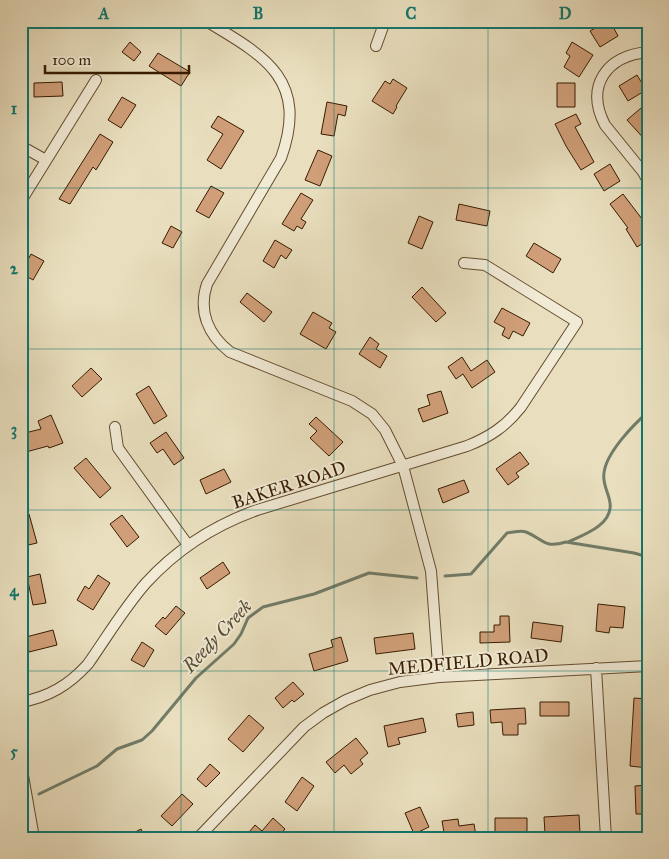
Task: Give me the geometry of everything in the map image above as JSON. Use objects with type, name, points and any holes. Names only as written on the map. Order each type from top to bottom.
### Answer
[{"type":"street","points":[[206,21],[251,48],[271,66],[284,88],[288,100],[290,122],[286,142],[277,165],[207,284],[204,304],[209,329],[215,338],[230,352],[352,401],[372,414],[385,430],[403,466],[431,571],[440,677]]},
{"type":"street","points":[[376,46],[385,21]]},
{"type":"street","points":[[648,52],[629,54],[608,68],[600,83],[598,101],[601,118],[605,126],[643,172],[648,181]]},
{"type":"street","points":[[21,201],[96,80]]},
{"type":"street","points":[[21,146],[46,160]]},
{"type":"street","name":"BAKER ROAD","points":[[21,702],[47,695],[78,675],[88,664],[146,583],[188,545],[226,522],[257,510],[467,446],[493,434],[503,426],[521,407],[577,322],[485,265],[464,263]]},
{"type":"street","points":[[115,427],[118,448],[188,545]]},
{"type":"street","name":"MEDFIELD ROAD","points":[[198,838],[304,727],[323,713],[346,700],[384,685],[440,677],[648,666]]},
{"type":"street","points":[[596,668],[606,838]]},
{"type":"street","points":[[21,764],[34,838]]},
{"type":"building","points":[[610,21],[618,36],[600,47],[590,31]]},
{"type":"building","points":[[130,42],[141,52],[134,61],[122,52]]},
{"type":"building","points":[[572,42],[593,55],[579,77],[564,67],[570,56],[566,53]]},
{"type":"building","points":[[158,53],[190,72],[181,86],[149,66]]},
{"type":"building","points":[[637,75],[646,90],[628,101],[619,86]]},
{"type":"building","points":[[393,79],[407,88],[393,114],[372,101],[385,81],[390,84]]},
{"type":"building","points":[[62,82],[63,96],[34,97],[34,83]]},
{"type":"building","points":[[557,83],[575,83],[575,107],[557,107]]},
{"type":"building","points":[[122,97],[136,105],[121,128],[108,120]]},
{"type":"building","points":[[327,102],[347,106],[345,116],[338,114],[334,136],[321,134]]},
{"type":"building","points":[[641,108],[648,116],[648,143],[627,120]]},
{"type":"building","points":[[576,114],[581,124],[575,127],[594,162],[581,170],[555,124]]},
{"type":"building","points":[[218,116],[244,131],[221,169],[207,160],[223,134],[211,127]]},
{"type":"building","points":[[100,134],[113,142],[96,170],[93,167],[70,204],[59,199]]},
{"type":"building","points":[[318,150],[332,156],[320,186],[305,180]]},
{"type":"building","points":[[610,164],[620,181],[604,191],[594,174]]},
{"type":"building","points":[[211,186],[224,193],[209,218],[196,211]]},
{"type":"building","points":[[301,193],[313,200],[301,219],[306,222],[302,229],[297,226],[294,231],[282,224]]},
{"type":"building","points":[[623,194],[642,219],[644,217],[648,223],[648,240],[637,247],[626,229],[628,228],[610,204]]},
{"type":"building","points":[[459,204],[490,211],[487,226],[456,220]]},
{"type":"building","points":[[419,216],[433,222],[422,249],[408,243]]},
{"type":"building","points":[[171,226],[182,232],[173,248],[162,243]]},
{"type":"building","points":[[275,240],[292,250],[286,259],[281,255],[274,268],[263,261]]},
{"type":"building","points":[[534,243],[561,259],[553,273],[526,256]]},
{"type":"building","points":[[31,254],[44,261],[33,280],[21,273]]},
{"type":"building","points":[[422,287],[446,313],[436,322],[412,297]]},
{"type":"building","points":[[247,293],[272,312],[264,322],[240,302]]},
{"type":"building","points":[[502,308],[530,323],[523,336],[513,331],[509,339],[502,335],[505,328],[494,322]]},
{"type":"building","points":[[313,312],[332,323],[329,328],[336,332],[326,349],[300,334]]},
{"type":"building","points":[[370,337],[379,344],[376,349],[387,356],[380,368],[359,354]]},
{"type":"building","points":[[462,357],[471,371],[487,360],[495,372],[472,388],[463,374],[456,379],[448,367]]},
{"type":"building","points":[[91,368],[102,379],[82,397],[72,386]]},
{"type":"building","points":[[149,386],[167,416],[154,424],[136,394]]},
{"type":"building","points":[[441,391],[448,413],[423,422],[418,409],[430,405],[427,395]]},
{"type":"building","points":[[51,415],[63,443],[49,448],[48,446],[26,452],[21,434],[41,429],[38,421]]},
{"type":"building","points":[[316,417],[343,442],[329,456],[310,438],[317,431],[309,424]]},
{"type":"building","points":[[166,432],[184,458],[174,465],[163,449],[157,453],[150,443]]},
{"type":"building","points":[[520,452],[529,464],[516,473],[519,477],[508,485],[496,469]]},
{"type":"building","points":[[86,458],[111,488],[100,498],[74,468]]},
{"type":"building","points":[[224,469],[231,482],[206,494],[200,480]]},
{"type":"building","points":[[464,480],[469,492],[443,503],[438,489]]},
{"type":"building","points":[[29,514],[37,543],[24,546],[21,537],[21,516]]},
{"type":"building","points":[[122,515],[139,537],[127,547],[110,524]]},
{"type":"building","points":[[223,562],[230,573],[207,589],[200,578]]},
{"type":"building","points":[[40,574],[46,603],[33,605],[27,577]]},
{"type":"building","points":[[98,575],[110,583],[93,610],[77,600],[85,586],[89,589]]},
{"type":"building","points":[[598,604],[625,607],[623,628],[610,627],[609,633],[596,631]]},
{"type":"building","points":[[176,606],[185,613],[166,635],[155,626],[163,617],[165,619]]},
{"type":"building","points":[[500,616],[509,616],[510,642],[480,643],[480,632],[494,632],[494,625],[500,625]]},
{"type":"building","points":[[533,622],[563,626],[561,642],[531,638]]},
{"type":"building","points":[[53,630],[57,645],[29,652],[26,637]]},
{"type":"building","points":[[413,633],[415,649],[376,654],[374,638]]},
{"type":"building","points":[[341,637],[348,661],[314,671],[309,654],[333,647],[331,640]]},
{"type":"building","points":[[142,642],[154,650],[144,667],[131,660]]},
{"type":"building","points":[[293,682],[304,694],[294,702],[292,700],[283,708],[275,698]]},
{"type":"building","points":[[634,698],[647,699],[646,714],[648,714],[648,723],[645,749],[648,749],[648,768],[630,766]]},
{"type":"building","points":[[540,702],[569,702],[569,716],[540,716]]},
{"type":"building","points":[[525,708],[526,724],[518,724],[518,735],[503,735],[502,722],[491,723],[490,710]]},
{"type":"building","points":[[473,712],[474,725],[458,727],[456,714]]},
{"type":"building","points":[[249,715],[264,728],[243,752],[228,739]]},
{"type":"building","points":[[423,718],[426,732],[398,738],[400,744],[388,747],[384,726]]},
{"type":"building","points":[[356,738],[368,753],[360,760],[363,764],[351,774],[344,765],[335,773],[326,762]]},
{"type":"building","points":[[210,764],[220,773],[206,787],[197,779]]},
{"type":"building","points":[[302,777],[314,786],[297,811],[285,802]]},
{"type":"building","points":[[647,785],[648,814],[636,814],[635,786]]},
{"type":"building","points":[[182,794],[193,804],[172,826],[161,816]]},
{"type":"building","points":[[420,807],[429,827],[414,834],[405,813]]},
{"type":"building","points":[[579,815],[580,833],[545,834],[544,817]]},
{"type":"building","points":[[273,818],[285,829],[277,838],[244,838],[255,825],[262,831]]},
{"type":"building","points":[[495,818],[527,818],[527,833],[495,833]]},
{"type":"building","points":[[458,819],[459,826],[474,824],[476,836],[445,838],[442,821]]},
{"type":"building","points":[[141,829],[145,838],[124,838]]},
{"type":"waterway","points":[[568,542],[596,528],[607,517],[610,511],[610,503],[604,481],[606,465],[621,440],[648,412]]},
{"type":"waterway","name":"Reedy Creek","points":[[445,576],[471,574],[507,533],[516,531],[526,532],[548,544],[566,542],[648,557]]},
{"type":"waterway","name":"Reedy Creek","points":[[39,794],[97,766],[117,749],[142,740],[152,731],[196,678],[234,644],[248,618],[263,607],[314,594],[369,573],[417,578]]}]
